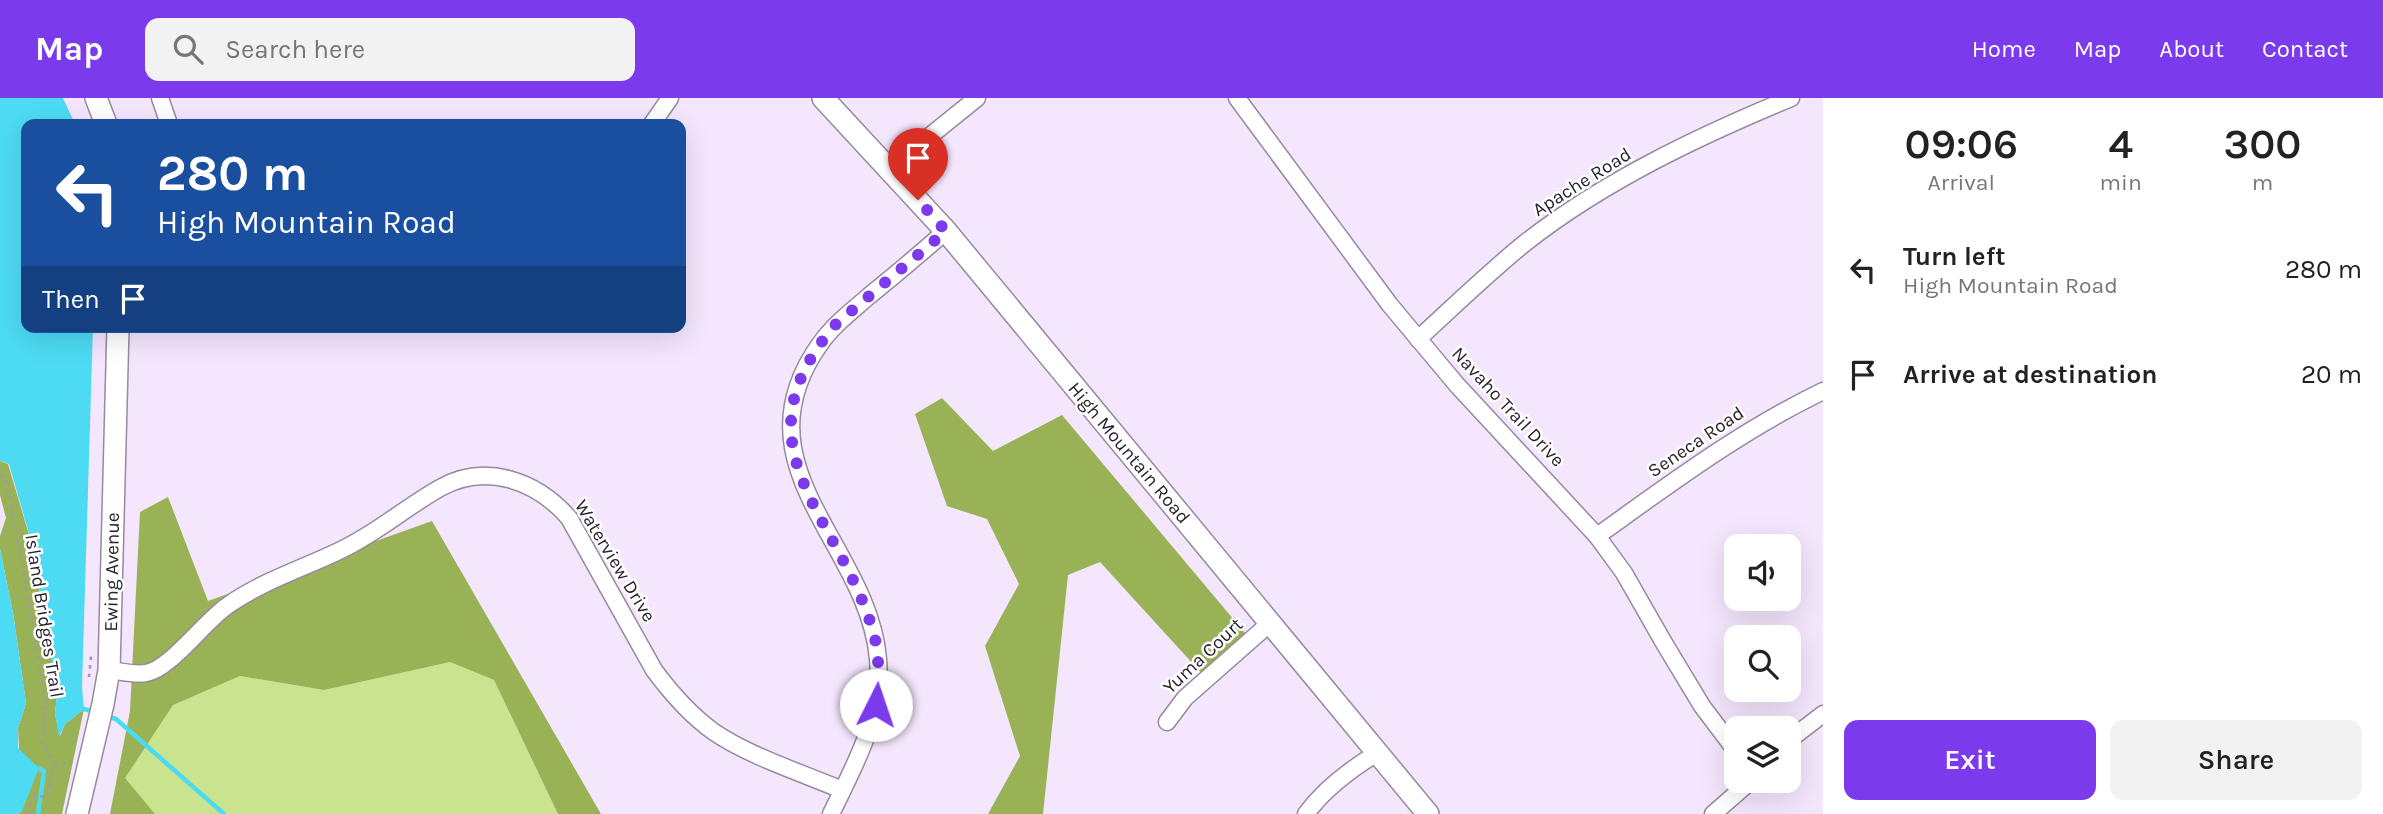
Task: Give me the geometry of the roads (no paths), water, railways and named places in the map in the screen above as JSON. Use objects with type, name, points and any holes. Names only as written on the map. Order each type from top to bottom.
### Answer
[{"type":"main road","points":[[96,98],[104,119]]},
{"type":"main road","name":"High Mountain Road","points":[[823,98],[946,231],[1428,814]]},
{"type":"main road","name":"Ewing Avenue","points":[[77,814],[109,670],[118,333]]},
{"type":"street","points":[[160,98],[167,119]]},
{"type":"street","points":[[655,119],[670,98]]},
{"type":"street","points":[[889,169],[977,98]]},
{"type":"street","name":"Navaho Trail Drive","points":[[1237,98],[1348,250],[1418,339],[1597,536],[1624,573],[1702,706],[1724,735]]},
{"type":"street","name":"Apache Road","points":[[1418,339],[1525,243],[1577,208],[1685,145],[1791,98]]},
{"type":"street","points":[[831,814],[870,728],[879,681],[878,657],[867,611],[806,494],[798,472],[792,429],[794,405],[800,381],[810,359],[836,324],[946,231]]},
{"type":"street","name":"Seneca Road","points":[[1597,536],[1718,450],[1823,390]]},
{"type":"street","name":"Waterview Drive","points":[[109,670],[144,674],[156,671],[209,620],[249,591],[352,544],[442,487],[461,480],[494,476],[536,489],[569,518],[654,670],[688,711],[714,732],[736,745],[842,790]]},
{"type":"street","name":"Yuma Court","points":[[1167,722],[1185,698],[1270,623]]},
{"type":"street","points":[[1801,731],[1823,714]]},
{"type":"street","points":[[1306,814],[1323,794],[1377,753]]},
{"type":"street","points":[[1713,814],[1737,793]]},
{"type":"water","points":[[0,98],[63,98],[73,119],[21,119],[21,333],[93,333],[82,687],[84,709],[65,724],[59,737],[51,643],[41,611],[38,565],[9,464],[0,461]]},
{"type":"water","points":[[0,549],[13,613],[26,703],[18,728],[18,748],[39,768],[22,811],[18,814],[0,814]]},
{"type":"waterway","points":[[84,709],[96,712]]},
{"type":"waterway","points":[[107,716],[116,719],[224,814]]},
{"type":"waterway","points":[[38,814],[44,771],[39,768]]}]
